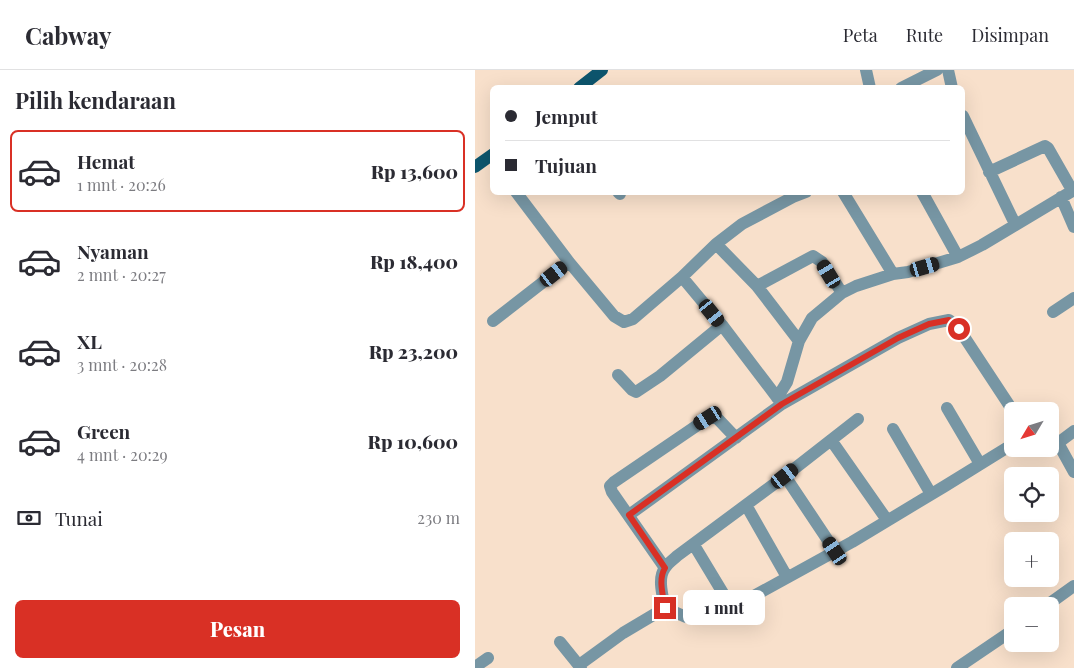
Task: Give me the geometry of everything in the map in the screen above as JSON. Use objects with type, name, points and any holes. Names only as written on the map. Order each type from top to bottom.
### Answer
[{"type":"main road","points":[[583,85],[602,70]]},
{"type":"main road","points":[[475,167],[490,159]]},
{"type":"street","points":[[866,70],[870,85]]},
{"type":"street","points":[[907,85],[937,70]]},
{"type":"street","points":[[948,70],[951,85]]},
{"type":"street","points":[[965,120],[1015,224]]},
{"type":"street","points":[[780,401],[799,340],[812,318],[842,292],[893,274],[908,272],[958,257],[982,245],[1073,190],[1045,146],[989,172]]},
{"type":"street","points":[[518,195],[569,262],[614,316],[624,322],[633,318],[682,277],[716,244],[742,224],[800,195]]},
{"type":"street","points":[[845,195],[893,274]]},
{"type":"street","points":[[924,195],[958,257]]},
{"type":"street","points":[[1061,197],[1074,227]]},
{"type":"street","points":[[716,244],[757,286],[799,340]]},
{"type":"street","points":[[757,286],[813,256],[822,262],[842,292]]},
{"type":"street","points":[[493,321],[569,262]]},
{"type":"street","points":[[682,277],[722,325],[780,401]]},
{"type":"street","points":[[1053,312],[1074,298]]},
{"type":"street","points":[[629,515],[736,438],[780,401],[898,338],[929,324],[949,320],[959,329],[1007,402]]},
{"type":"street","points":[[618,375],[636,392],[660,376],[722,325]]},
{"type":"street","points":[[947,408],[980,464]]},
{"type":"street","points":[[665,568],[612,492],[610,486],[708,418],[717,418],[736,438]]},
{"type":"street","points":[[665,608],[661,582],[662,573],[677,556],[858,419]]},
{"type":"street","points":[[893,430],[931,494]]},
{"type":"street","points":[[1059,438],[1074,431]]},
{"type":"street","points":[[831,440],[887,520]]},
{"type":"street","points":[[1059,448],[1074,472]]},
{"type":"street","points":[[665,608],[686,617],[702,618],[732,608],[835,551],[1004,449]]},
{"type":"street","points":[[785,476],[835,551]]},
{"type":"street","points":[[745,505],[787,577]]},
{"type":"street","points":[[694,545],[732,608]]},
{"type":"street","points":[[1059,597],[1074,586]]},
{"type":"street","points":[[560,642],[580,666],[623,633],[665,608]]},
{"type":"street","points":[[957,668],[1004,636]]},
{"type":"street","points":[[475,668],[488,658]]},
{"type":"route","points":[[665,608],[661,582],[662,573],[665,568],[629,515],[782,404],[827,378],[898,338],[929,324],[949,320],[959,329]]}]
